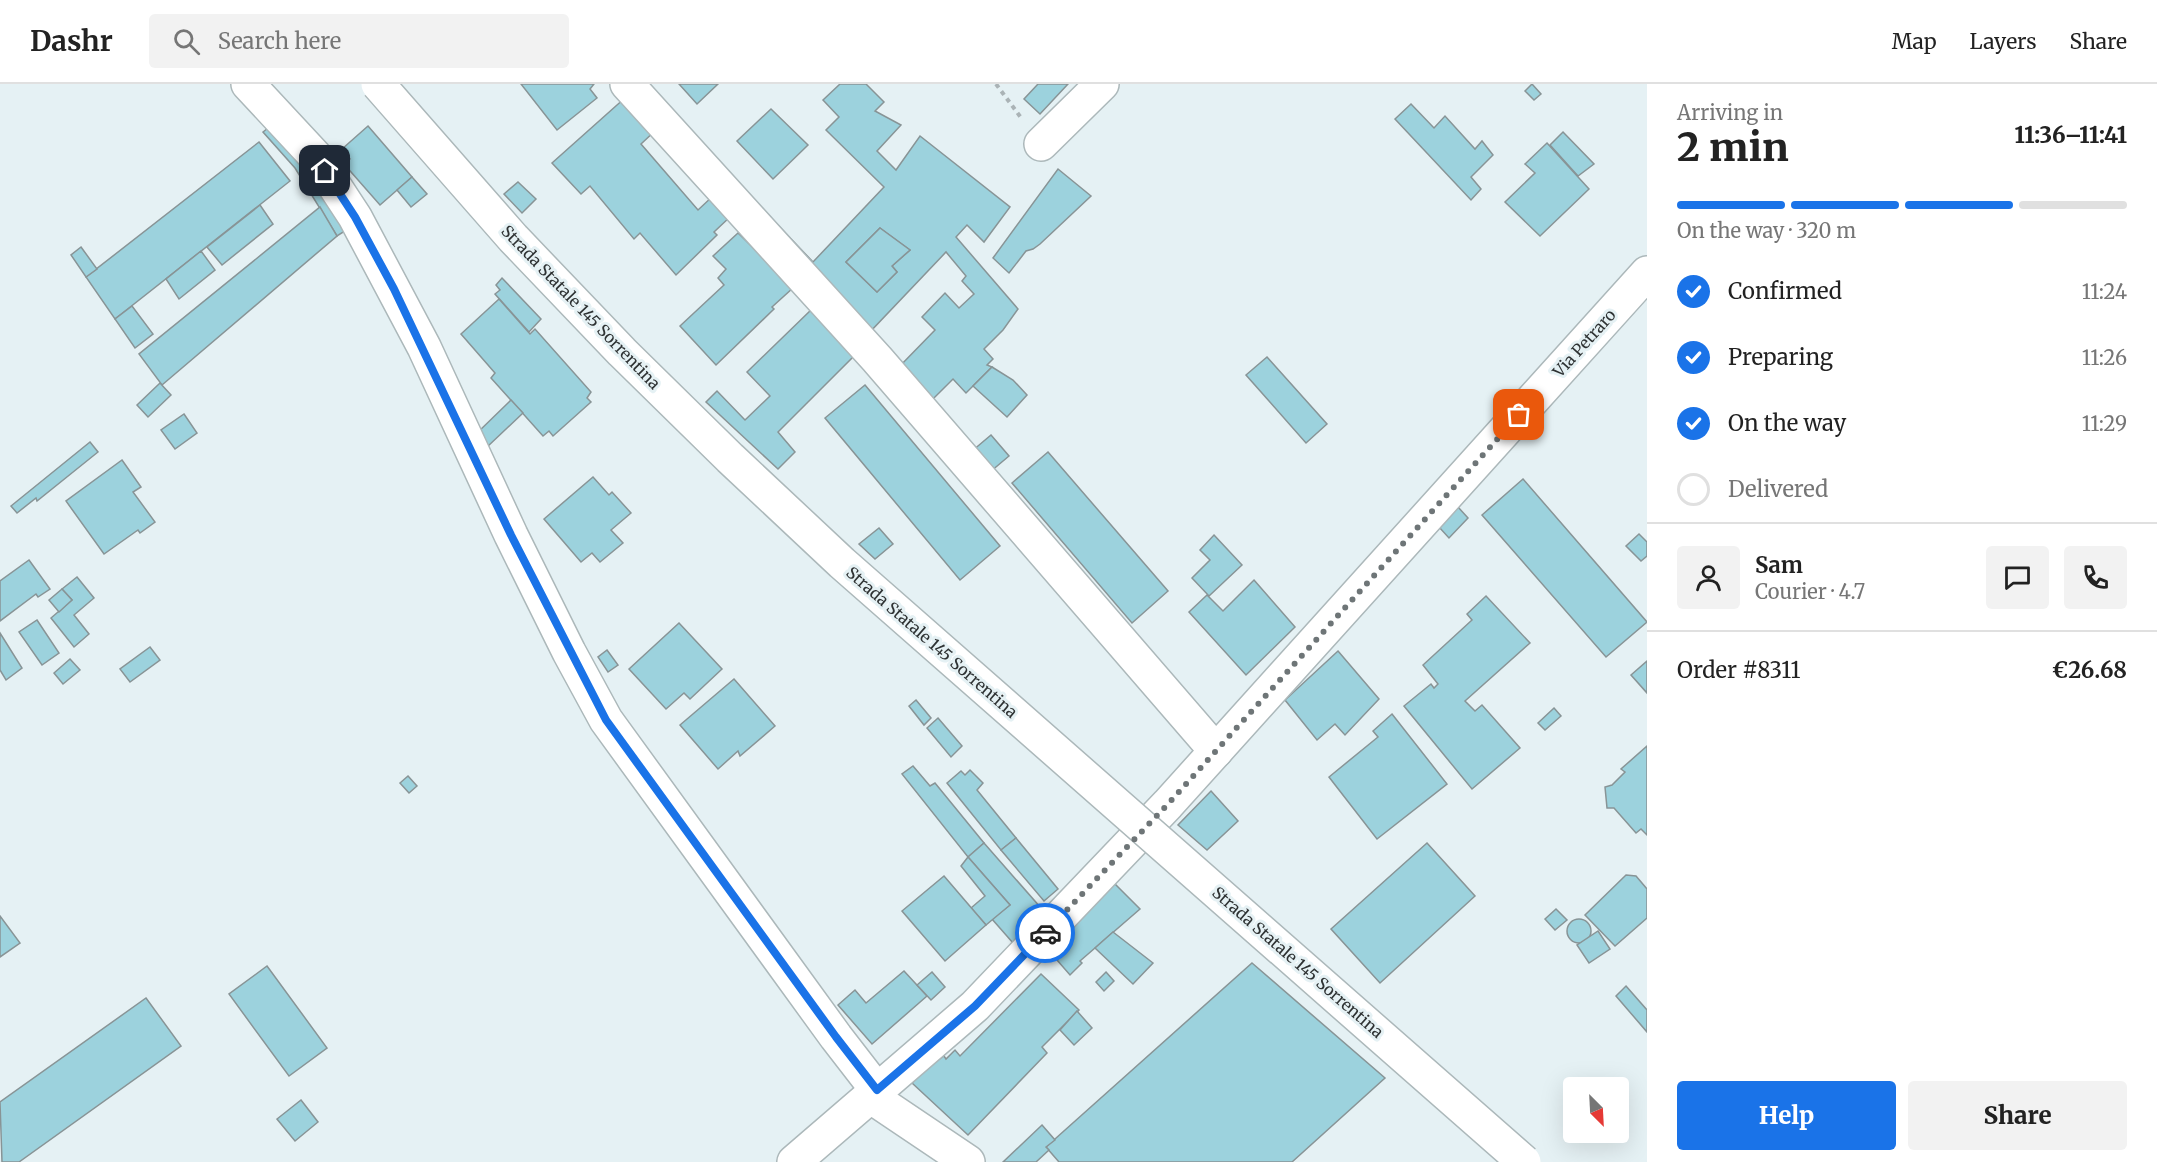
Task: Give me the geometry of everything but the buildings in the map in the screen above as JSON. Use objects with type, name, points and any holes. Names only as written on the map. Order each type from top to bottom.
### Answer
[{"type":"main road","points":[[248,84],[315,156],[355,217],[419,338],[511,535],[606,720],[836,1037],[873,1093],[968,1162]]},
{"type":"main road","name":"Strada Statale 145 Sorrentina","points":[[378,84],[529,254],[622,352],[747,474],[851,571],[1524,1162]]},
{"type":"main road","points":[[627,84],[877,359],[1216,751]]},
{"type":"main road","points":[[1041,144],[1102,84]]},
{"type":"main road","name":"Via Petraro","points":[[794,1162],[975,1006],[1152,821],[1647,273]]},
{"type":"path","points":[[996,84],[1041,144]]},
{"type":"way so far","points":[[1045,933],[1168,804],[1519,415]]},
{"type":"route","points":[[325,171],[355,217],[394,289],[511,535],[569,652],[606,720],[877,1090],[975,1006],[1045,933]]}]
